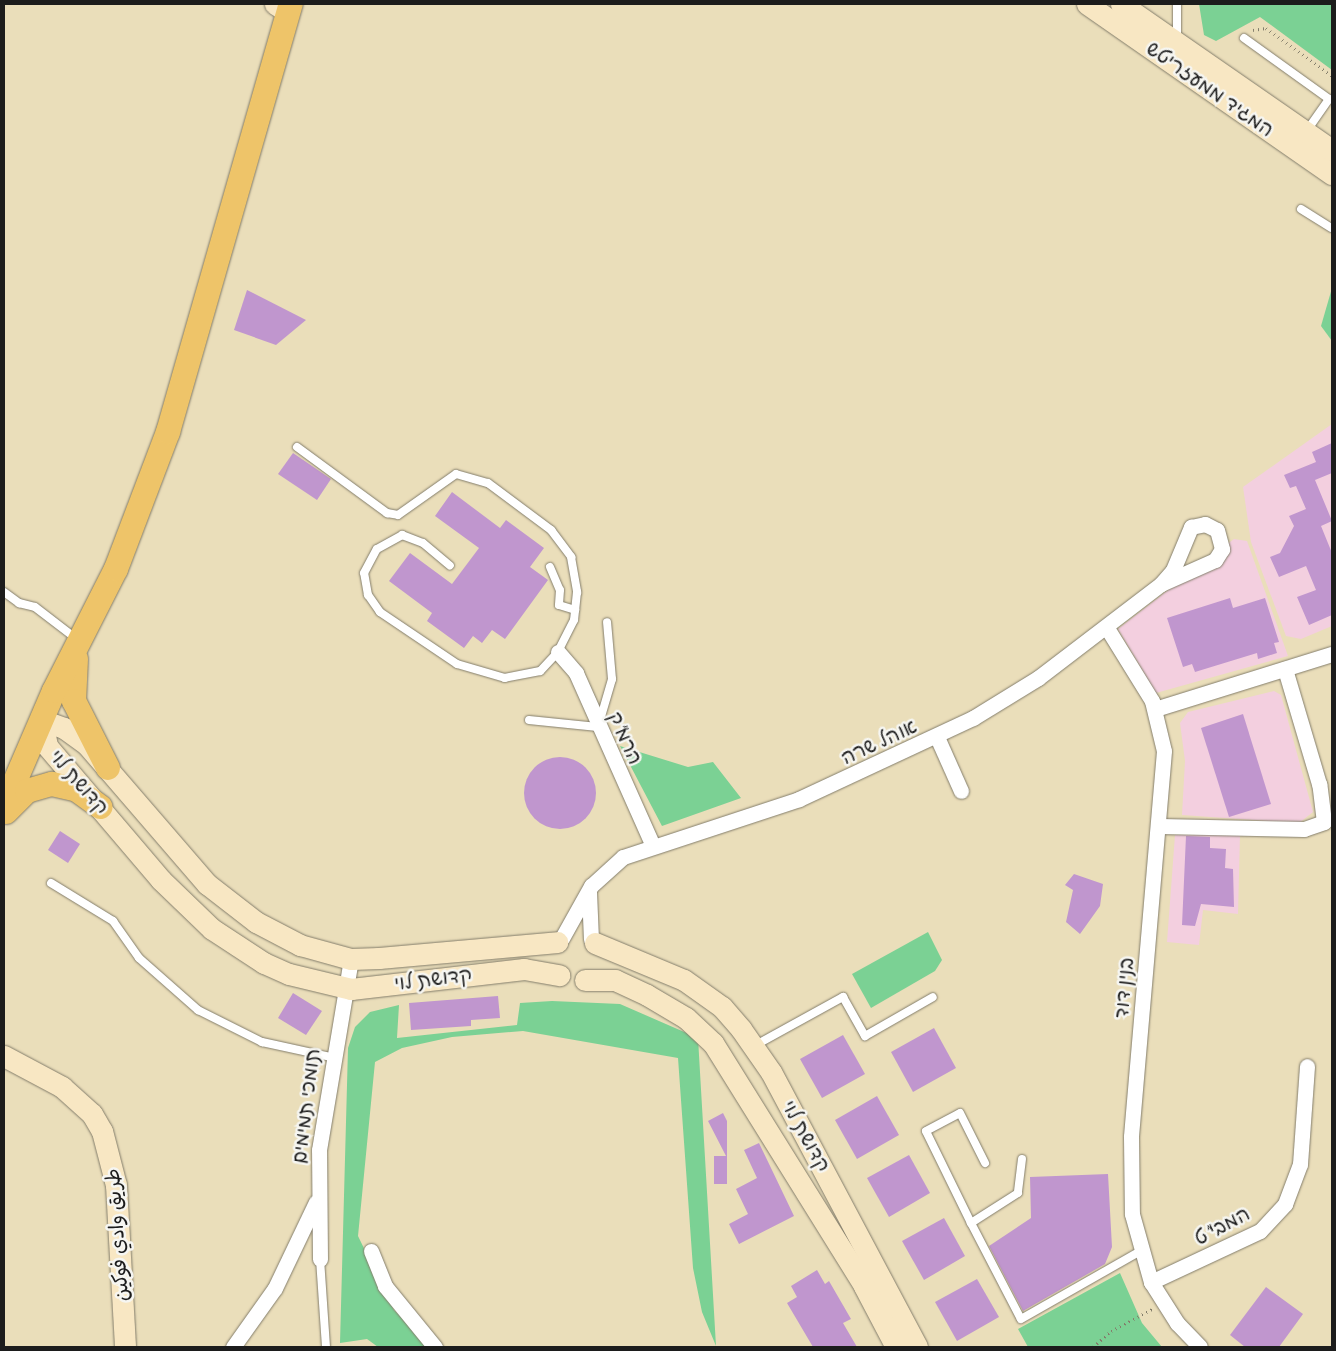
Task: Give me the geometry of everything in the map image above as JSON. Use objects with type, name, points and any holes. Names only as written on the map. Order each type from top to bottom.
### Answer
[{"type":"main road","points":[[4,807],[42,720],[116,569],[168,432],[285,7]]},
{"type":"main road","points":[[80,641],[72,675],[74,701],[108,768]]},
{"type":"main road","points":[[4,815],[27,791],[52,784],[77,790],[100,806]]},
{"type":"street","name":"המגיד ממעזריטש","points":[[1087,4],[1332,174]]},
{"type":"street","name":"המגיד ממעזריטש","points":[[1121,4],[1332,150]]},
{"type":"street","name":"אוהל שרה","points":[[559,940],[591,886],[610,866],[652,844],[799,799],[937,737],[1038,678],[1107,628],[1161,584]]},
{"type":"street","name":"בנין דוד","points":[[1107,628],[1155,709],[1164,751],[1160,826],[1130,1137],[1130,1194],[1139,1252],[1151,1282],[1162,1303],[1200,1347]]},
{"type":"street","name":"הרמ\"ק","points":[[558,652],[576,673],[598,727],[652,844]]},
{"type":"street","points":[[1155,709],[1332,654]]},
{"type":"street","points":[[1160,826],[1304,829],[1328,824],[1320,784],[1285,669]]},
{"type":"street","name":"קדושת לוי","points":[[42,720],[64,728],[108,768],[183,860],[231,904],[300,945],[351,958],[559,940]]},
{"type":"street","name":"קדושת לוי","points":[[42,720],[47,746],[161,880],[212,929],[289,974],[343,987],[524,969],[559,975]]},
{"type":"street","points":[[937,737],[961,791]]},
{"type":"street","points":[[591,886],[586,908],[599,961],[585,980],[569,981],[559,975],[551,959],[559,940],[574,933],[593,941]]},
{"type":"street","name":"קדושת לוי","points":[[593,941],[660,967],[704,993],[754,1046],[895,1298],[917,1347]]},
{"type":"street","name":"תומכי תמימים","points":[[320,1259],[317,1201],[331,1057],[343,987],[351,958]]},
{"type":"street","name":"קדושת לוי","points":[[585,980],[614,980],[648,995],[686,1018],[713,1043],[864,1286],[896,1347]]},
{"type":"street","name":"طريق وادي فوکين","points":[[4,1056],[62,1087],[92,1114],[102,1131],[116,1185],[124,1347]]},
{"type":"street","name":"המבי\"ט","points":[[1151,1282],[1260,1231],[1285,1204],[1300,1164],[1307,1066]]},
{"type":"street","points":[[233,1347],[275,1288],[317,1201]]},
{"type":"street","points":[[371,1251],[385,1286],[434,1347]]},
{"type":"lane","points":[[1177,4],[1177,42]]},
{"type":"lane","points":[[1244,38],[1329,99],[1306,132]]},
{"type":"lane","points":[[1301,209],[1332,228]]},
{"type":"lane","points":[[297,447],[387,513],[398,515],[456,474],[488,483],[550,530],[571,557],[575,610],[558,652],[540,671],[526,676],[490,675],[457,664],[424,645],[380,612],[368,594],[364,573],[377,549],[402,535],[423,543],[450,566]]},
{"type":"lane","points":[[550,567],[559,582],[559,605],[575,610]]},
{"type":"lane","points":[[4,592],[19,603],[36,607],[80,641]]},
{"type":"lane","points":[[529,720],[598,727],[612,679],[607,622]]},
{"type":"lane","points":[[51,883],[113,921],[139,958],[198,1010],[262,1042],[331,1057]]},
{"type":"lane","points":[[754,1046],[843,996],[865,1036],[933,997]]},
{"type":"lane","points":[[986,1163],[960,1113],[926,1131],[1021,1319],[1139,1252]]},
{"type":"lane","points":[[972,1223],[1018,1194],[1022,1159]]},
{"type":"lane","points":[[320,1259],[326,1347]]},
{"type":"path","points":[[1244,38],[1258,26],[1266,28],[1332,76]]},
{"type":"path","points":[[1093,1347],[1111,1331],[1162,1303]]},
{"type":"shaded area","points":[[1332,424],[1332,626],[1301,639],[1286,636],[1251,542],[1243,487]]},
{"type":"shaded area","points":[[1234,539],[1247,541],[1288,656],[1156,693],[1118,629]]},
{"type":"shaded area","points":[[1274,691],[1281,695],[1313,812],[1299,823],[1182,815],[1185,761],[1180,723],[1188,712]]},
{"type":"shaded area","points":[[1175,835],[1240,835],[1238,914],[1203,910],[1199,945],[1167,942]]},
{"type":"green space","points":[[1199,4],[1332,4],[1332,70],[1260,17],[1216,41],[1204,35]]},
{"type":"green space","points":[[1332,288],[1332,341],[1321,326]]},
{"type":"green space","points":[[620,746],[688,767],[713,762],[741,798],[662,826]]},
{"type":"green space","points":[[928,932],[942,960],[935,971],[871,1008],[852,974]]},
{"type":"green space","points":[[552,1001],[620,1004],[698,1038],[716,1346],[702,1312],[693,1268],[678,1058],[523,1031],[452,1037],[402,1048],[375,1062],[358,1236],[394,1310],[433,1347],[378,1347],[367,1339],[340,1343],[348,1048],[355,1027],[370,1012],[399,1005],[397,1038],[517,1025],[520,1003]]},
{"type":"green space","points":[[1120,1273],[1142,1323],[1162,1347],[1028,1347],[1018,1329]]},
{"type":"building","points":[[247,290],[306,320],[276,345],[234,330]]},
{"type":"building","points":[[1332,443],[1332,473],[1315,480],[1332,521],[1321,526],[1332,553],[1332,615],[1309,625],[1297,597],[1316,590],[1306,566],[1279,577],[1270,557],[1280,553],[1294,526],[1289,516],[1306,509],[1296,486],[1290,488],[1284,475],[1316,462],[1312,452]]},
{"type":"building","points":[[293,453],[331,479],[317,500],[278,474]]},
{"type":"building","points":[[452,492],[500,528],[506,520],[544,548],[530,567],[548,580],[505,639],[492,630],[482,643],[473,636],[464,648],[427,621],[432,613],[389,581],[410,553],[452,584],[479,548],[435,516]]},
{"type":"building","points":[[1230,598],[1233,608],[1265,598],[1279,642],[1274,643],[1277,653],[1258,659],[1257,653],[1195,672],[1192,664],[1183,667],[1167,618]]},
{"type":"building","points":[[1243,714],[1271,804],[1229,817],[1201,728]]},
{"type":"building","points":[[567,757],[586,767],[594,779],[596,793],[594,807],[586,819],[574,827],[553,829],[534,819],[526,807],[524,786],[534,767],[546,759]]},
{"type":"building","points":[[60,831],[80,844],[68,863],[48,850]]},
{"type":"building","points":[[1186,836],[1210,837],[1210,848],[1226,849],[1225,868],[1233,869],[1234,907],[1201,904],[1195,926],[1182,925]]},
{"type":"building","points":[[1074,874],[1103,884],[1100,906],[1080,934],[1066,922],[1073,890],[1065,885]]},
{"type":"building","points":[[293,993],[322,1011],[306,1035],[278,1018]]},
{"type":"building","points":[[498,996],[500,1018],[471,1020],[471,1026],[411,1030],[409,1003]]},
{"type":"building","points":[[934,1028],[956,1068],[913,1092],[891,1052]]},
{"type":"building","points":[[843,1035],[865,1074],[822,1098],[800,1059]]},
{"type":"building","points":[[877,1096],[899,1135],[857,1159],[835,1120]]},
{"type":"building","points":[[723,1113],[727,1121],[727,1184],[714,1184],[714,1156],[726,1156],[708,1121]]},
{"type":"building","points":[[759,1143],[794,1216],[739,1244],[729,1224],[748,1214],[736,1189],[757,1178],[744,1150]]},
{"type":"building","points":[[909,1155],[930,1193],[889,1217],[867,1178]]},
{"type":"building","points":[[1108,1174],[1112,1247],[1105,1264],[1023,1311],[989,1246],[1031,1218],[1030,1177]]},
{"type":"building","points":[[944,1218],[965,1256],[924,1280],[902,1241]]},
{"type":"building","points":[[817,1270],[825,1284],[829,1281],[851,1319],[843,1323],[857,1347],[813,1347],[787,1303],[797,1297],[791,1286]]},
{"type":"building","points":[[977,1279],[999,1317],[957,1341],[935,1302]]},
{"type":"building","points":[[1266,1287],[1303,1314],[1279,1347],[1245,1347],[1230,1335]]}]
